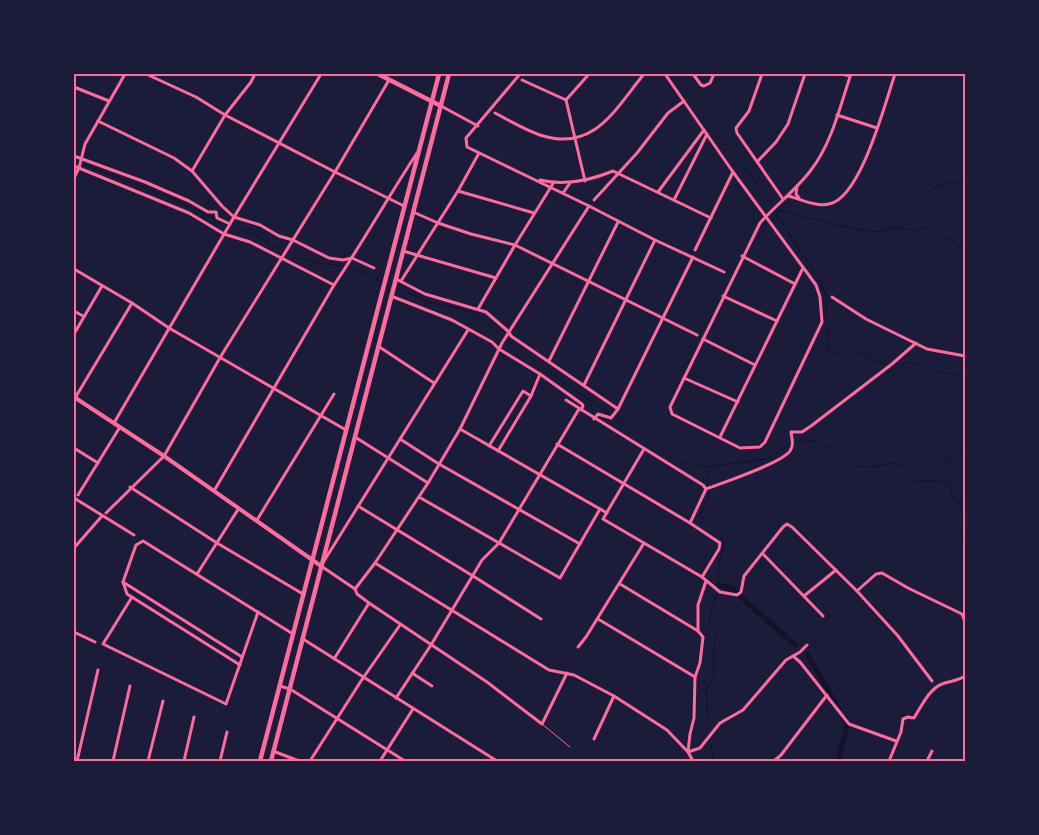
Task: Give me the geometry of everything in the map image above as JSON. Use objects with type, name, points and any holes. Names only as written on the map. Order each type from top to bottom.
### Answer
[{"type":"main road","points":[[378,74],[441,106]]},
{"type":"main road","points":[[260,761],[439,74]]},
{"type":"main road","points":[[271,761],[450,74]]},
{"type":"street","points":[[74,178],[86,144],[125,74]]},
{"type":"street","points":[[146,74],[196,97],[225,115],[404,206]]},
{"type":"street","points":[[192,171],[225,115],[255,74]]},
{"type":"street","points":[[114,423],[234,217],[322,74]]},
{"type":"street","points":[[520,74],[466,138],[467,147],[724,272]]},
{"type":"street","points":[[566,100],[589,74]]},
{"type":"street","points":[[495,113],[538,135],[551,138],[576,138],[592,133],[603,124],[644,74]]},
{"type":"street","points":[[665,74],[733,172],[766,216],[816,285],[820,297],[822,322],[764,442],[760,447],[740,448],[672,414],[670,407],[742,256],[760,223],[766,216],[812,170],[828,143],[850,75],[842,74]]},
{"type":"street","points":[[693,74],[701,85],[704,86],[710,83],[714,74]]},
{"type":"street","points":[[762,74],[749,110],[736,128],[738,133],[757,162],[785,197],[799,198],[822,205],[831,204],[843,197],[853,184],[866,160],[895,74]]},
{"type":"street","points":[[757,162],[776,142],[788,124],[805,74]]},
{"type":"street","points":[[106,513],[130,487],[164,456],[221,356],[335,172],[389,80]]},
{"type":"street","points":[[522,80],[566,100]]},
{"type":"street","points":[[74,87],[109,101]]},
{"type":"street","points":[[566,100],[585,181]]},
{"type":"street","points":[[594,200],[637,153],[668,113],[684,101]]},
{"type":"street","points":[[441,106],[478,126]]},
{"type":"street","points":[[838,115],[877,128]]},
{"type":"street","points":[[98,122],[174,158],[192,171],[234,217],[260,225],[329,258],[343,260],[352,258],[374,268]]},
{"type":"street","points":[[658,192],[704,130]]},
{"type":"street","points":[[674,200],[707,134]]},
{"type":"street","points":[[214,491],[334,286],[419,151]]},
{"type":"street","points":[[479,153],[418,256],[397,281],[425,294],[486,312],[509,332],[511,336],[618,409]]},
{"type":"street","points":[[74,156],[145,182],[189,201],[208,212],[216,212],[217,218],[230,224]]},
{"type":"street","points":[[74,166],[189,213],[224,234],[250,242],[334,286]]},
{"type":"street","points":[[532,178],[570,183],[585,181],[613,171],[618,172],[711,218]]},
{"type":"street","points":[[696,250],[733,172]]},
{"type":"street","points":[[478,309],[554,182]]},
{"type":"street","points":[[563,193],[570,183]]},
{"type":"street","points":[[797,186],[796,194],[799,198]]},
{"type":"street","points":[[458,191],[534,214]]},
{"type":"street","points":[[355,590],[428,483],[460,429],[509,332],[589,206]]},
{"type":"street","points":[[413,212],[471,234],[515,245],[552,265],[697,335]]},
{"type":"street","points":[[549,362],[618,222]]},
{"type":"street","points":[[584,385],[655,240]]},
{"type":"street","points":[[403,251],[496,278]]},
{"type":"street","points":[[742,256],[795,284]]},
{"type":"street","points":[[594,419],[598,414],[611,418],[618,409],[693,257]]},
{"type":"street","points":[[720,437],[803,268]]},
{"type":"street","points":[[74,269],[132,303],[169,328],[221,356],[346,430]]},
{"type":"street","points":[[74,342],[74,334],[102,286]]},
{"type":"street","points":[[392,296],[452,320],[492,342],[499,350],[540,374],[583,406],[556,444],[499,543],[482,560],[431,645],[396,698]]},
{"type":"street","points":[[724,296],[777,321]]},
{"type":"street","points":[[832,297],[866,319],[934,351],[965,356]]},
{"type":"street","points":[[132,303],[74,398],[164,456],[257,520],[355,590],[357,594],[369,603],[487,682],[542,724],[567,672]]},
{"type":"street","points":[[74,311],[84,316]]},
{"type":"street","points":[[321,566],[468,330]]},
{"type":"street","points":[[703,339],[756,365]]},
{"type":"street","points":[[690,523],[706,489],[761,468],[787,455],[793,444],[791,432],[802,432],[811,426],[892,364],[916,343]]},
{"type":"street","points":[[378,346],[434,383]]},
{"type":"street","points":[[498,451],[531,396],[540,374]]},
{"type":"street","points":[[684,378],[738,402]]},
{"type":"street","points":[[490,446],[523,390],[531,396]]},
{"type":"street","points":[[257,520],[334,394]]},
{"type":"street","points":[[566,400],[704,485],[706,489]]},
{"type":"street","points":[[78,495],[120,427]]},
{"type":"street","points":[[460,429],[607,513]]},
{"type":"street","points":[[355,436],[428,483]]},
{"type":"street","points":[[400,439],[439,464],[580,544]]},
{"type":"street","points":[[556,444],[624,483],[720,543],[702,577]]},
{"type":"street","points":[[74,448],[98,463]]},
{"type":"street","points":[[644,449],[603,519],[702,577],[720,592],[740,595],[744,576],[787,524],[857,591],[898,636],[932,681]]},
{"type":"street","points":[[130,487],[217,543],[303,594]]},
{"type":"street","points":[[419,497],[560,578],[600,509]]},
{"type":"street","points":[[74,498],[134,535]]},
{"type":"street","points":[[358,506],[541,619]]},
{"type":"street","points":[[197,574],[239,508]]},
{"type":"street","points":[[74,548],[102,516]]},
{"type":"street","points":[[240,665],[127,594],[123,582],[136,545],[144,540],[293,634]]},
{"type":"street","points":[[578,647],[598,619],[644,543]]},
{"type":"street","points":[[763,554],[823,616]]},
{"type":"street","points":[[375,563],[549,670],[567,672],[614,696],[667,730],[688,752],[693,761]]},
{"type":"street","points":[[804,596],[836,570]]},
{"type":"street","points":[[857,591],[876,574],[882,572],[908,588],[962,614],[965,622]]},
{"type":"street","points":[[698,631],[698,606],[706,580]]},
{"type":"street","points":[[123,582],[242,657]]},
{"type":"street","points":[[620,584],[698,631],[703,637],[700,663],[695,677],[694,718],[688,752]]},
{"type":"street","points":[[132,597],[103,644],[226,704],[258,612]]},
{"type":"street","points":[[334,659],[369,603]]},
{"type":"street","points":[[598,619],[695,677]]},
{"type":"street","points":[[310,761],[400,625]]},
{"type":"street","points":[[74,632],[95,642]]},
{"type":"street","points":[[302,639],[497,761]]},
{"type":"street","points":[[688,752],[700,748],[720,723],[743,710],[786,660],[800,652],[807,645]]},
{"type":"street","points":[[793,655],[849,724],[896,741]]},
{"type":"street","points":[[77,761],[98,670]]},
{"type":"street","points":[[412,672],[432,686]]},
{"type":"street","points":[[889,761],[901,732],[903,719],[908,717],[914,718],[932,691],[940,685],[965,676]]},
{"type":"street","points":[[113,761],[130,686]]},
{"type":"street","points":[[280,686],[290,689],[405,761]]},
{"type":"street","points":[[774,761],[782,755],[827,695]]},
{"type":"street","points":[[594,739],[614,696]]},
{"type":"street","points":[[148,761],[163,701]]},
{"type":"street","points":[[380,761],[413,709]]},
{"type":"street","points":[[184,761],[194,718]]},
{"type":"street","points":[[220,761],[228,732]]},
{"type":"street","points":[[274,751],[299,761]]},
{"type":"street","points":[[927,761],[932,751]]},
{"type":"lane","points":[[542,724],[570,747]]},
{"type":"waterway","points":[[678,74],[718,136],[732,150],[771,202]]},
{"type":"waterway","points":[[85,165],[176,200],[224,223]]},
{"type":"waterway","points":[[826,319],[827,297],[820,281],[777,215],[778,210],[849,228],[876,232],[883,231],[932,189],[965,181]]},
{"type":"waterway","points":[[884,231],[898,227],[915,231],[926,227],[937,231],[942,238],[951,240],[965,250]]},
{"type":"waterway","points":[[234,229],[254,234],[278,248]]},
{"type":"waterway","points":[[294,257],[316,263],[343,266]]},
{"type":"waterway","points":[[350,268],[384,282]]},
{"type":"waterway","points":[[396,287],[428,302],[458,308],[478,316],[499,333]]},
{"type":"waterway","points":[[828,327],[827,348],[830,352],[859,353],[878,362],[890,364]]},
{"type":"waterway","points":[[508,341],[540,365]]},
{"type":"waterway","points":[[894,364],[901,365],[910,362],[932,371],[965,376]]},
{"type":"waterway","points":[[551,373],[609,414]]},
{"type":"waterway","points":[[615,417],[652,436],[669,456],[687,463],[707,467],[767,459],[790,445]]},
{"type":"waterway","points":[[794,444],[803,441],[816,441],[830,447],[857,466],[871,467],[895,463],[906,466],[915,482],[922,481],[934,473],[939,465],[953,458],[965,447]]},
{"type":"waterway","points":[[707,468],[708,486]]},
{"type":"waterway","points":[[923,481],[937,481],[951,486],[950,495],[960,507],[963,515],[962,535],[965,547]]},
{"type":"waterway","points":[[709,490],[700,516],[719,532],[722,539],[723,546],[718,573],[719,585]]},
{"type":"waterway","points":[[957,503],[965,502]]},
{"type":"waterway","points":[[719,585],[733,589],[796,645]]},
{"type":"waterway","points":[[708,723],[706,690],[714,676],[714,647],[717,630],[709,624],[717,594]]},
{"type":"waterway","points":[[807,654],[839,709]]},
{"type":"waterway","points":[[838,761],[847,726],[845,718]]},
{"type":"waterway","points":[[711,744],[714,761]]}]
